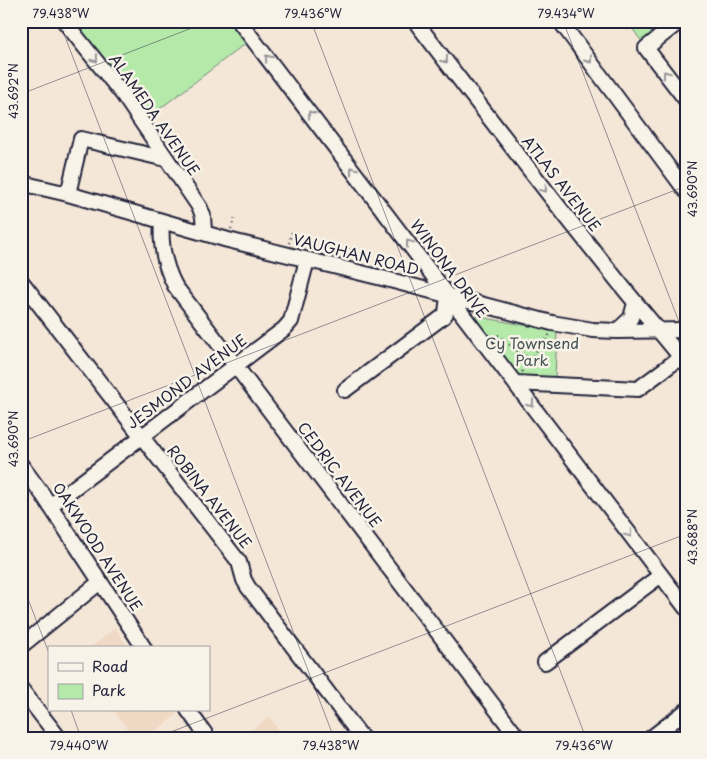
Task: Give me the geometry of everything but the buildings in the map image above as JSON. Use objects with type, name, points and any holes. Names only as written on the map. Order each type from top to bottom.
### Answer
[{"type":"street","name":"ALAMEDA AVENUE","points":[[64,21],[124,96],[200,208],[203,216],[204,232]]},
{"type":"street","name":"WINONA DRIVE","points":[[239,21],[448,296],[517,379],[686,608]]},
{"type":"street","name":"ATLAS AVENUE","points":[[415,21],[538,182],[683,360]]},
{"type":"street","points":[[560,21],[686,191]]},
{"type":"street","points":[[680,21],[646,48],[686,100]]},
{"type":"street","points":[[68,194],[82,139],[166,159]]},
{"type":"street","name":"VAUGHAN ROAD","points":[[21,183],[552,323],[593,330],[686,330]]},
{"type":"street","name":"CEDRIC AVENUE","points":[[162,221],[160,236],[162,248],[169,274],[175,286],[518,738]]},
{"type":"street","name":"JESMOND AVENUE","points":[[50,506],[288,325],[308,260]]},
{"type":"street","name":"ROBINA AVENUE","points":[[21,281],[239,562],[248,588],[362,738]]},
{"type":"street","points":[[346,390],[444,316],[448,296]]},
{"type":"street","points":[[618,331],[631,318],[635,303]]},
{"type":"street","points":[[517,379],[638,390],[683,360]]},
{"type":"street","name":"OAKWOOD AVENUE","points":[[21,465],[26,480],[50,506],[143,646]]},
{"type":"street","points":[[545,662],[660,575]]},
{"type":"street","points":[[21,646],[100,582]]},
{"type":"street","points":[[21,689],[59,738]]},
{"type":"street","points":[[651,738],[686,711]]},
{"type":"street","points":[[189,712],[208,738]]},
{"type":"path","points":[[21,138],[24,135]]},
{"type":"path","points":[[348,259],[351,246]]},
{"type":"path","points":[[352,259],[368,254],[369,250]]},
{"type":"path","points":[[517,379],[530,358],[551,332],[551,329]]},
{"type":"path","points":[[488,336],[499,334],[515,350],[530,358]]},
{"type":"shaded area","points":[[115,628],[128,646],[92,646]]},
{"type":"shaded area","points":[[114,712],[175,712],[177,715],[146,738],[134,738]]},
{"type":"shaded area","points":[[269,717],[285,738],[241,738]]},
{"type":"green space","points":[[72,21],[229,21],[246,43],[149,117]]},
{"type":"green space","points":[[620,21],[671,21],[643,43],[631,27],[627,30]]},
{"type":"green space","name":"Cy Townsend Park","points":[[474,316],[557,331],[555,379],[519,377]]}]
